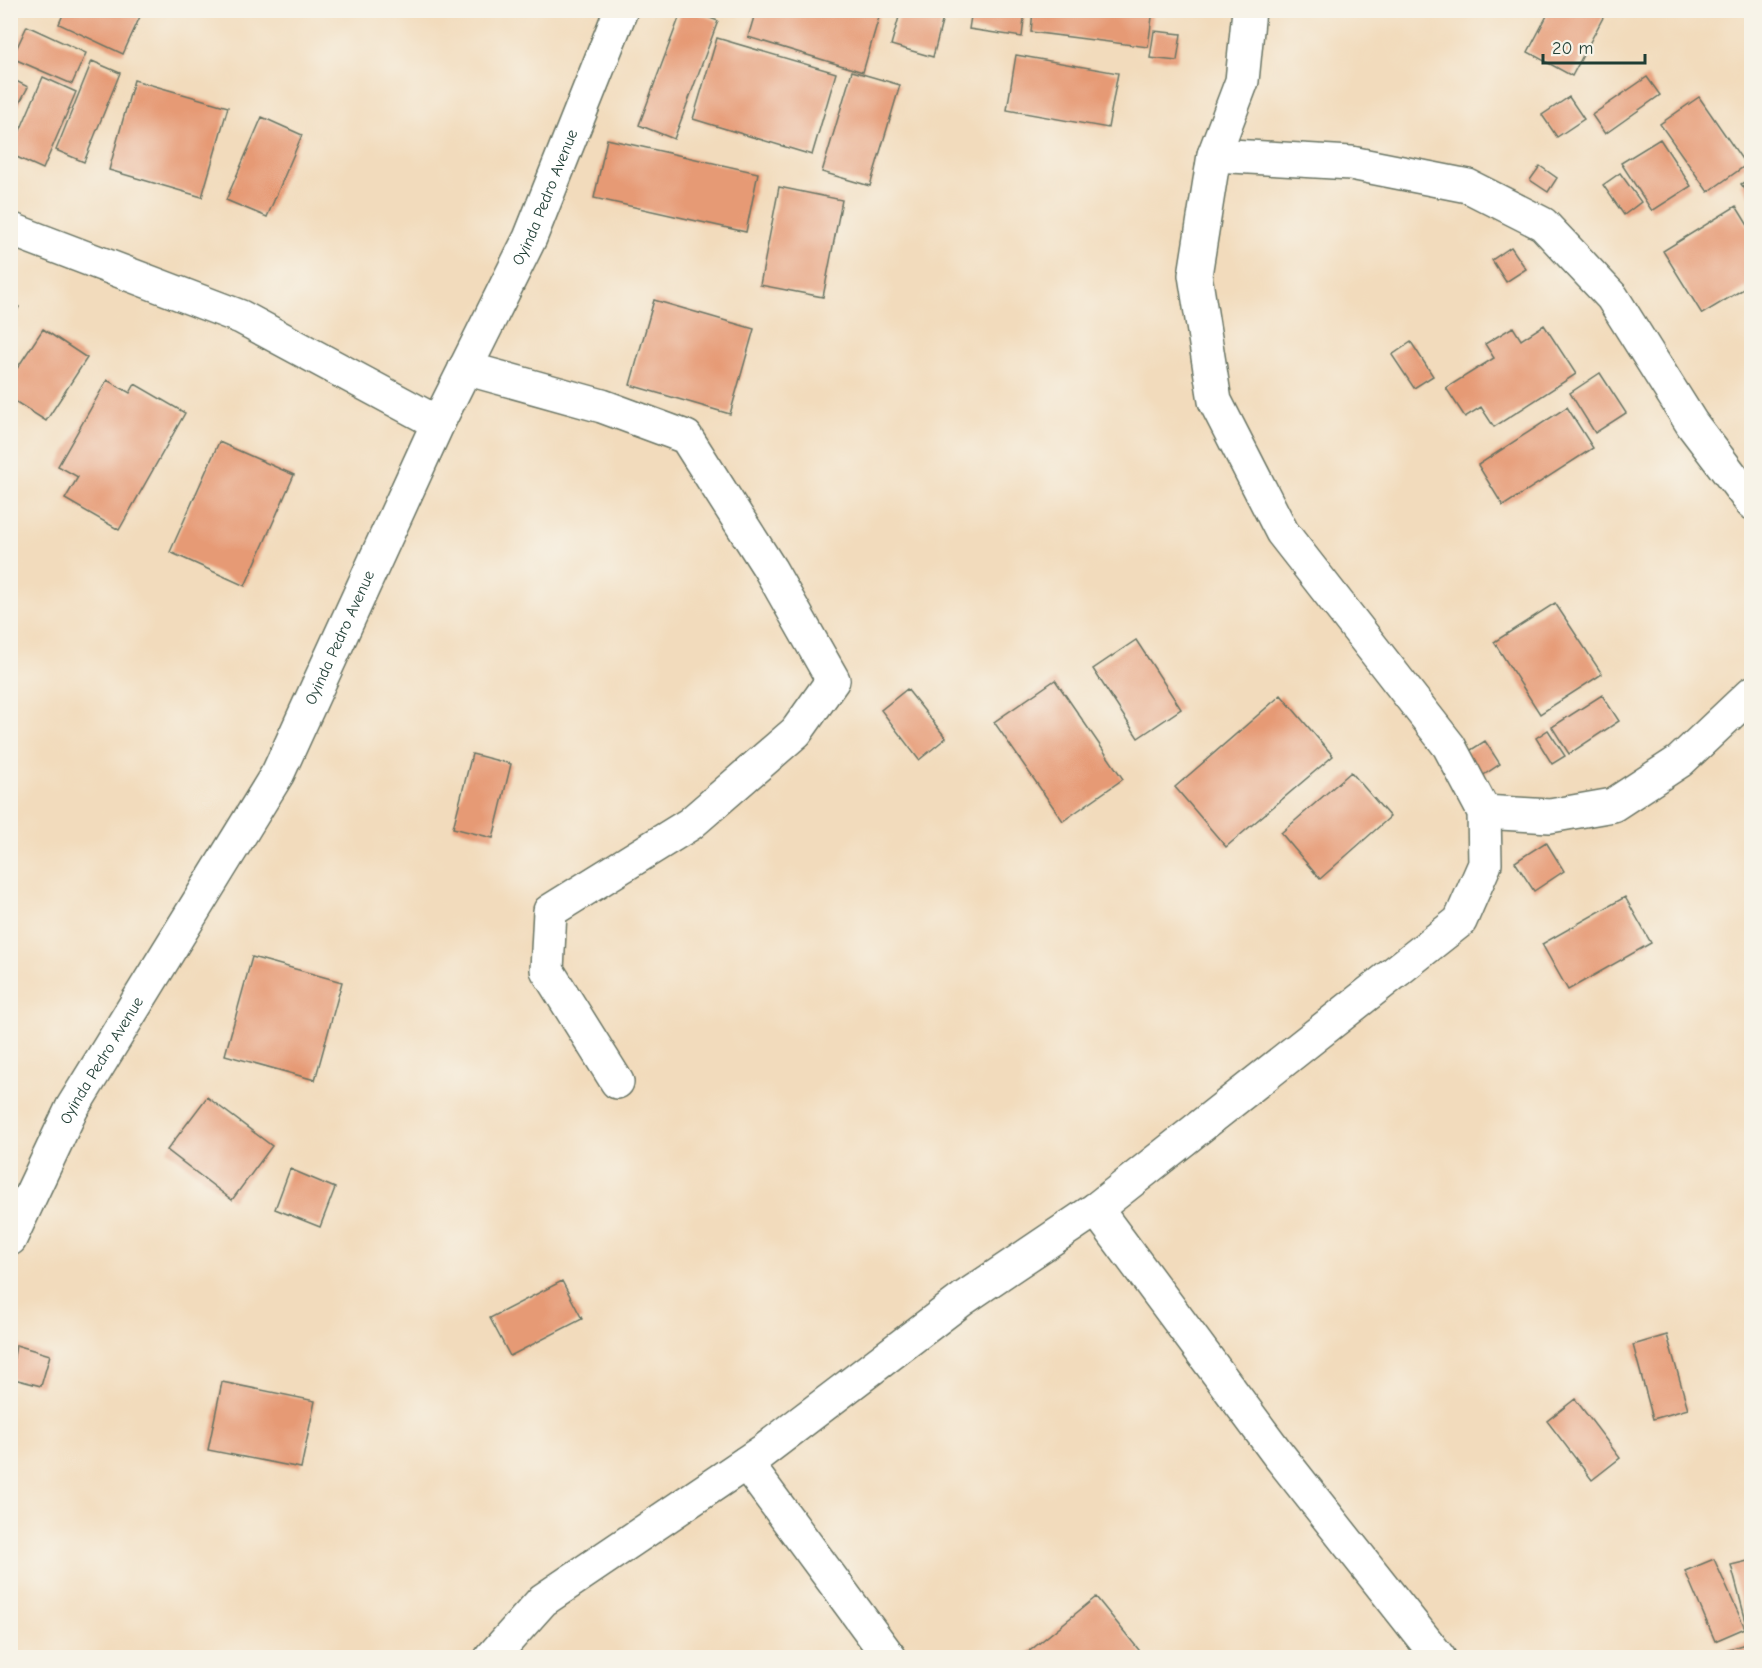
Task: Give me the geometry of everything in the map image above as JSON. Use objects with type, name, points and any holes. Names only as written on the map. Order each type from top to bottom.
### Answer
[{"type":"street","name":"Oyinda Pedro Avenue","points":[[10,1239],[72,1108],[278,773],[438,423],[530,238],[621,10]]},
{"type":"street","points":[[491,1658],[543,1600],[747,1462],[964,1298],[1095,1209],[1460,921],[1485,864],[1484,812],[1449,746],[1282,532],[1215,401],[1195,275],[1214,155],[1242,81],[1249,10]]},
{"type":"street","points":[[1214,155],[1351,163],[1468,186],[1543,224],[1612,297],[1692,424],[1752,503]]},
{"type":"street","points":[[10,229],[241,317],[438,423]]},
{"type":"street","points":[[465,368],[602,406],[686,437],[770,569],[833,680],[796,732],[690,824],[549,911],[547,970],[617,1082]]},
{"type":"street","points":[[1484,812],[1550,816],[1613,805],[1680,761],[1752,693]]},
{"type":"street","points":[[1095,1209],[1277,1453],[1439,1658]]},
{"type":"street","points":[[747,1462],[890,1658]]},
{"type":"building","points":[[65,10],[143,10],[123,54],[59,24]]},
{"type":"building","points":[[682,10],[689,10],[718,21],[674,139],[639,125]]},
{"type":"building","points":[[723,10],[739,10],[737,16]]},
{"type":"building","points":[[756,10],[881,10],[863,72],[748,37]]},
{"type":"building","points":[[901,10],[945,10],[933,57],[891,45]]},
{"type":"building","points":[[972,10],[1025,10],[1022,37],[969,29]]},
{"type":"building","points":[[1033,10],[1153,10],[1148,47],[1031,32]]},
{"type":"building","points":[[1550,10],[1607,10],[1572,76],[1528,52]]},
{"type":"building","points":[[27,26],[86,53],[72,84],[12,58]]},
{"type":"building","points":[[1154,31],[1181,34],[1177,61],[1150,58]]},
{"type":"building","points":[[717,38],[836,73],[812,155],[693,119]]},
{"type":"building","points":[[1016,55],[1118,73],[1108,128],[1007,110]]},
{"type":"building","points":[[92,61],[120,73],[84,162],[56,150]]},
{"type":"building","points":[[852,71],[900,85],[870,186],[822,172]]},
{"type":"building","points":[[43,77],[76,92],[43,169],[10,154]]},
{"type":"building","points":[[1647,77],[1660,95],[1605,134],[1592,115]]},
{"type":"building","points":[[10,78],[28,87],[13,115],[10,114]]},
{"type":"building","points":[[134,80],[228,107],[202,197],[109,170]]},
{"type":"building","points":[[1569,97],[1584,119],[1557,137],[1542,115]]},
{"type":"building","points":[[1699,97],[1746,165],[1708,192],[1660,124]]},
{"type":"building","points":[[262,117],[302,135],[267,217],[226,200]]},
{"type":"building","points":[[607,139],[758,173],[746,232],[594,198]]},
{"type":"building","points":[[1660,139],[1691,186],[1652,211],[1621,163]]},
{"type":"building","points":[[1540,166],[1557,178],[1548,192],[1530,180]]},
{"type":"building","points":[[1620,173],[1641,202],[1624,215],[1603,185]]},
{"type":"building","points":[[1752,177],[1752,199],[1741,184]]},
{"type":"building","points":[[779,187],[842,200],[823,297],[760,285]]},
{"type":"building","points":[[1736,206],[1752,232],[1752,284],[1702,314],[1663,251]]},
{"type":"building","points":[[1511,247],[1526,269],[1506,282],[1492,260]]},
{"type":"building","points":[[654,300],[754,329],[730,414],[630,385]]},
{"type":"building","points":[[10,302],[19,307],[10,324]]},
{"type":"building","points":[[1544,325],[1576,374],[1494,427],[1481,407],[1465,417],[1446,388],[1494,358],[1485,344],[1513,327],[1521,340]]},
{"type":"building","points":[[43,329],[87,358],[46,421],[10,398],[10,379]]},
{"type":"building","points":[[1411,342],[1433,376],[1414,388],[1392,355]]},
{"type":"building","points":[[1600,373],[1626,413],[1595,433],[1570,393]]},
{"type":"building","points":[[107,380],[130,393],[135,384],[185,413],[119,530],[65,499],[78,477],[58,466]]},
{"type":"building","points":[[1567,407],[1593,448],[1503,506],[1478,465]]},
{"type":"building","points":[[219,442],[294,475],[245,586],[170,552]]},
{"type":"building","points":[[1555,603],[1602,674],[1540,714],[1494,642]]},
{"type":"building","points":[[1136,640],[1181,709],[1138,738],[1093,669]]},
{"type":"building","points":[[1055,680],[1123,779],[1063,821],[994,722]]},
{"type":"building","points":[[907,689],[946,738],[919,760],[881,710]]},
{"type":"building","points":[[1281,695],[1333,756],[1226,847],[1175,787]]},
{"type":"building","points":[[1602,695],[1619,721],[1569,754],[1552,727]]},
{"type":"building","points":[[1548,730],[1565,756],[1552,764],[1536,738]]},
{"type":"building","points":[[1485,741],[1500,764],[1479,778],[1463,755]]},
{"type":"building","points":[[472,754],[511,764],[493,838],[453,828]]},
{"type":"building","points":[[1351,772],[1390,817],[1320,879],[1281,833]]},
{"type":"building","points":[[1546,842],[1564,871],[1534,891],[1515,862]]},
{"type":"building","points":[[1625,897],[1651,943],[1568,990],[1542,944]]},
{"type":"building","points":[[252,957],[342,982],[315,1080],[225,1055]]},
{"type":"building","points":[[207,1097],[272,1146],[232,1200],[167,1150]]},
{"type":"building","points":[[290,1169],[335,1188],[320,1227],[275,1209]]},
{"type":"building","points":[[562,1281],[582,1319],[510,1356],[490,1318]]},
{"type":"building","points":[[1667,1335],[1688,1409],[1653,1419],[1633,1345]]},
{"type":"building","points":[[16,1345],[50,1355],[41,1386],[10,1378]]},
{"type":"building","points":[[222,1382],[315,1401],[301,1468],[208,1450]]},
{"type":"building","points":[[1575,1399],[1620,1458],[1592,1480],[1547,1421]]},
{"type":"building","points":[[1714,1559],[1745,1628],[1715,1641],[1685,1571]]},
{"type":"building","points":[[1752,1560],[1752,1628],[1748,1629],[1731,1565]]},
{"type":"building","points":[[1096,1597],[1143,1655],[1140,1658],[1021,1658]]},
{"type":"building","points":[[1752,1642],[1752,1658],[1724,1658],[1722,1651]]}]
